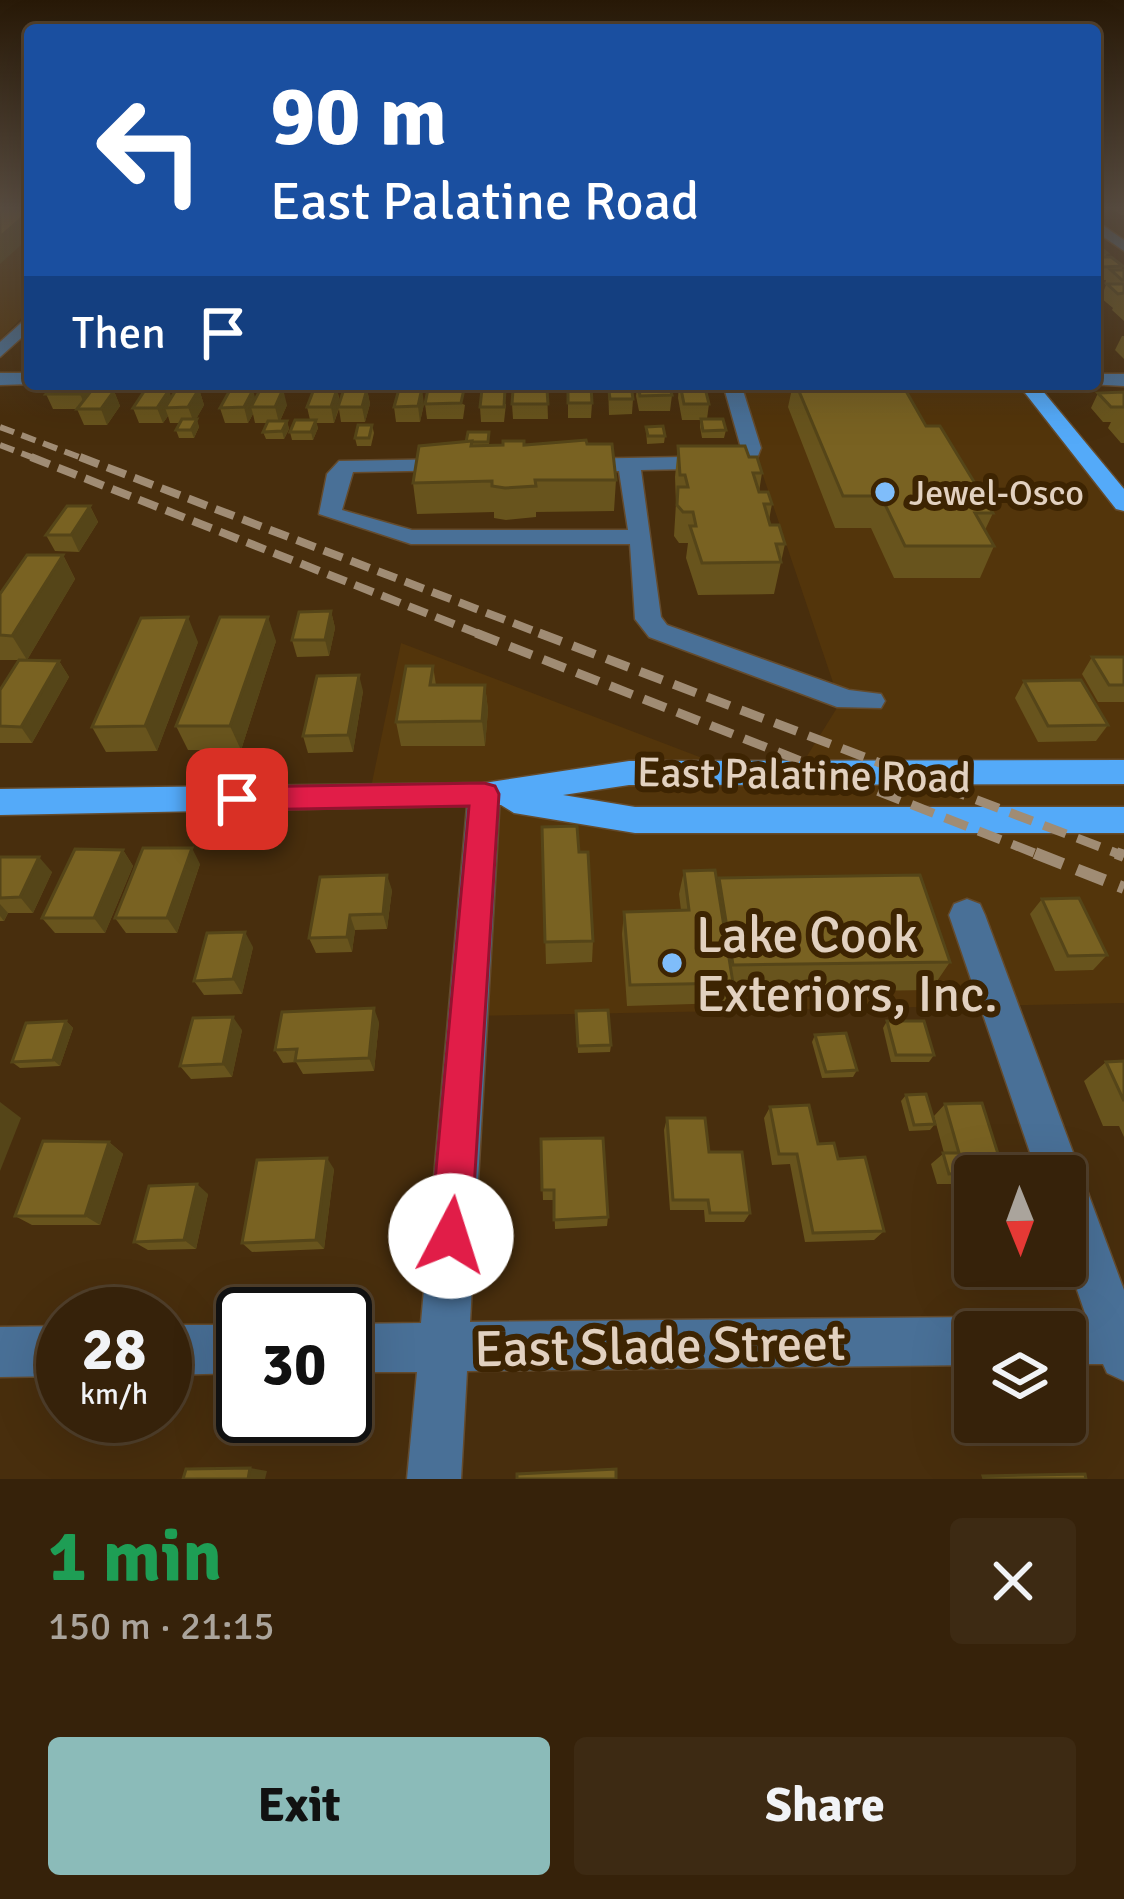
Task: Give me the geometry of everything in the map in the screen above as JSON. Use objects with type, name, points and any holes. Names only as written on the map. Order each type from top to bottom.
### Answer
[{"type":"main road","points":[[1033,390],[1124,504]]},
{"type":"main road","name":"East Palatine Road","points":[[0,802],[484,794],[629,773],[1124,772]]},
{"type":"main road","name":"East Palatine Road","points":[[484,794],[634,820],[1124,820]]},
{"type":"street","points":[[0,352],[24,326]]},
{"type":"street","points":[[560,465],[728,464],[749,457],[751,448],[734,390]]},
{"type":"street","points":[[629,464],[648,619],[658,631],[847,700],[871,700]]},
{"type":"street","points":[[469,465],[346,466],[338,474],[330,514],[411,537],[640,537]]},
{"type":"street","points":[[434,1479],[484,794]]},
{"type":"street","points":[[967,915],[1053,1155]]},
{"type":"street","points":[[1086,1248],[1122,1345],[1086,1342]]},
{"type":"street","name":"East Slade Street","points":[[372,1348],[954,1341]]},
{"type":"street","points":[[0,1352],[36,1351]]},
{"type":"shaded area","points":[[0,278],[24,278],[24,315],[0,340]]},
{"type":"shaded area","points":[[734,390],[1033,390],[1124,504],[1124,1003],[469,1016],[484,795],[369,797],[401,643],[786,790],[840,703]]},
{"type":"building","points":[[1107,284],[1124,284],[1124,293],[1118,294]]},
{"type":"building","points":[[50,390],[84,390],[80,394],[46,394]]},
{"type":"building","points":[[145,390],[169,390],[157,408],[133,408]]},
{"type":"building","points":[[176,390],[198,390],[188,407],[165,408]]},
{"type":"building","points":[[230,390],[253,390],[244,407],[220,408]]},
{"type":"building","points":[[260,390],[283,390],[275,407],[251,407]]},
{"type":"building","points":[[314,390],[337,390],[331,407],[307,407]]},
{"type":"building","points":[[344,390],[367,390],[362,407],[338,407]]},
{"type":"building","points":[[399,390],[422,390],[418,406],[394,407]]},
{"type":"building","points":[[428,390],[464,390],[461,403],[425,404]]},
{"type":"building","points":[[482,390],[505,390],[504,407],[480,407]]},
{"type":"building","points":[[513,390],[547,390],[548,404],[512,404]]},
{"type":"building","points":[[568,390],[591,390],[592,403],[568,403]]},
{"type":"building","points":[[609,390],[632,390],[633,399],[610,399]]},
{"type":"building","points":[[639,390],[671,390],[672,395],[640,396]]},
{"type":"building","points":[[681,390],[706,390],[709,404],[684,404]]},
{"type":"building","name":"Jewel-Osco","points":[[799,390],[905,390],[926,426],[940,426],[993,513],[975,513],[994,546],[905,546],[881,496],[843,496]]},
{"type":"building","points":[[91,391],[114,391],[101,409],[77,409]]},
{"type":"building","points":[[1124,392],[1124,407],[1111,407],[1098,393]]},
{"type":"building","points":[[182,419],[197,419],[191,430],[176,430]]},
{"type":"building","points":[[701,419],[723,419],[726,430],[703,431]]},
{"type":"building","points":[[295,420],[316,420],[311,432],[290,432]]},
{"type":"building","points":[[268,421],[287,421],[282,431],[263,432]]},
{"type":"building","points":[[358,425],[372,425],[369,438],[355,438]]},
{"type":"building","points":[[663,426],[665,436],[648,436],[646,427]]},
{"type":"building","points":[[468,432],[489,432],[488,442],[466,442]]},
{"type":"building","points":[[586,440],[587,444],[612,444],[616,480],[535,480],[536,486],[505,488],[492,486],[492,481],[413,483],[419,446]]},
{"type":"building","points":[[678,446],[745,446],[749,457],[757,457],[762,473],[753,473],[759,492],[768,492],[772,504],[764,504],[770,525],[779,525],[785,544],[776,544],[781,562],[702,563],[690,526],[696,526],[693,512],[683,512],[677,505],[678,487],[688,487],[685,475],[680,475]]},
{"type":"building","points":[[67,506],[90,506],[71,535],[46,535]]},
{"type":"building","points":[[27,555],[63,555],[12,636],[0,635],[0,594]]},
{"type":"building","points":[[331,611],[325,640],[292,640],[299,612]]},
{"type":"building","points":[[188,617],[145,726],[92,727],[141,618]]},
{"type":"building","points":[[220,617],[268,617],[230,726],[176,726]]},
{"type":"building","points":[[1092,657],[1124,657],[1124,685],[1109,685]]},
{"type":"building","points":[[19,660],[59,661],[21,727],[0,726],[0,690]]},
{"type":"building","points":[[406,666],[433,666],[430,685],[485,685],[482,721],[396,722]]},
{"type":"building","points":[[359,675],[348,735],[303,736],[317,676]]},
{"type":"building","points":[[1081,680],[1108,725],[1048,726],[1024,681]]},
{"type":"building","points":[[577,826],[579,852],[588,852],[593,941],[545,942],[542,827]]},
{"type":"building","points":[[143,848],[192,848],[167,918],[115,918]]},
{"type":"building","points":[[75,849],[123,850],[94,918],[42,918]]},
{"type":"building","points":[[0,857],[39,857],[20,897],[0,898]]},
{"type":"building","name":"Lake Cook Exteriors, Inc.","points":[[715,870],[733,983],[630,985],[624,912],[689,910],[684,871]]},
{"type":"building","points":[[387,875],[383,914],[350,915],[347,937],[309,938],[320,877]]},
{"type":"building","points":[[920,875],[950,962],[733,965],[719,878]]},
{"type":"building","points":[[1079,898],[1107,955],[1068,956],[1042,899]]},
{"type":"building","points":[[245,932],[233,979],[194,981],[207,933]]},
{"type":"building","points":[[374,1008],[369,1058],[295,1061],[297,1049],[275,1050],[282,1012]]},
{"type":"building","points":[[608,1010],[611,1045],[578,1046],[576,1011]]},
{"type":"building","points":[[233,1017],[223,1064],[180,1066],[193,1018]]},
{"type":"building","points":[[66,1021],[53,1060],[12,1062],[26,1023]]},
{"type":"building","points":[[887,1021],[924,1021],[934,1055],[896,1055]]},
{"type":"building","points":[[846,1033],[857,1070],[826,1072],[815,1035]]},
{"type":"building","points":[[1124,1061],[1124,1101],[1106,1062]]},
{"type":"building","points":[[926,1094],[935,1124],[914,1125],[906,1095]]},
{"type":"building","points":[[982,1103],[998,1155],[954,1155],[954,1174],[949,1174],[943,1153],[959,1153],[945,1104]]},
{"type":"building","points":[[809,1105],[818,1144],[834,1143],[838,1159],[865,1157],[884,1231],[813,1233],[797,1154],[779,1154],[770,1107]]},
{"type":"building","points":[[667,1118],[705,1118],[709,1152],[742,1152],[750,1213],[710,1213],[708,1200],[673,1200]]},
{"type":"building","points":[[603,1138],[608,1217],[554,1220],[554,1190],[542,1190],[541,1139]]},
{"type":"building","points":[[43,1141],[109,1142],[85,1216],[15,1216]]},
{"type":"building","points":[[327,1158],[316,1240],[242,1243],[257,1160]]},
{"type":"building","points":[[197,1184],[184,1240],[134,1242],[149,1186]]},
{"type":"building","points":[[250,1468],[248,1479],[183,1479],[186,1469]]},
{"type":"building","points":[[616,1469],[616,1479],[517,1479],[517,1474]]},
{"type":"building","points":[[1085,1474],[1086,1479],[983,1476]]},
{"type":"railway","points":[[0,427],[87,460]]},
{"type":"railway","points":[[0,445],[39,460]]},
{"type":"railway","points":[[31,457],[484,636]]},
{"type":"railway","points":[[80,457],[547,636]]},
{"type":"railway","points":[[476,633],[1042,856]]},
{"type":"railway","points":[[539,633],[1124,856],[1116,853]]},
{"type":"railway","points":[[1035,853],[1124,888]]},
{"type":"place","name":"Jewel-Osco","points":[[885,492]]},
{"type":"place","name":"Lake Cook Exteriors, Inc.","points":[[672,963]]},
{"type":"route","points":[[237,799],[484,794],[451,1236]]}]
